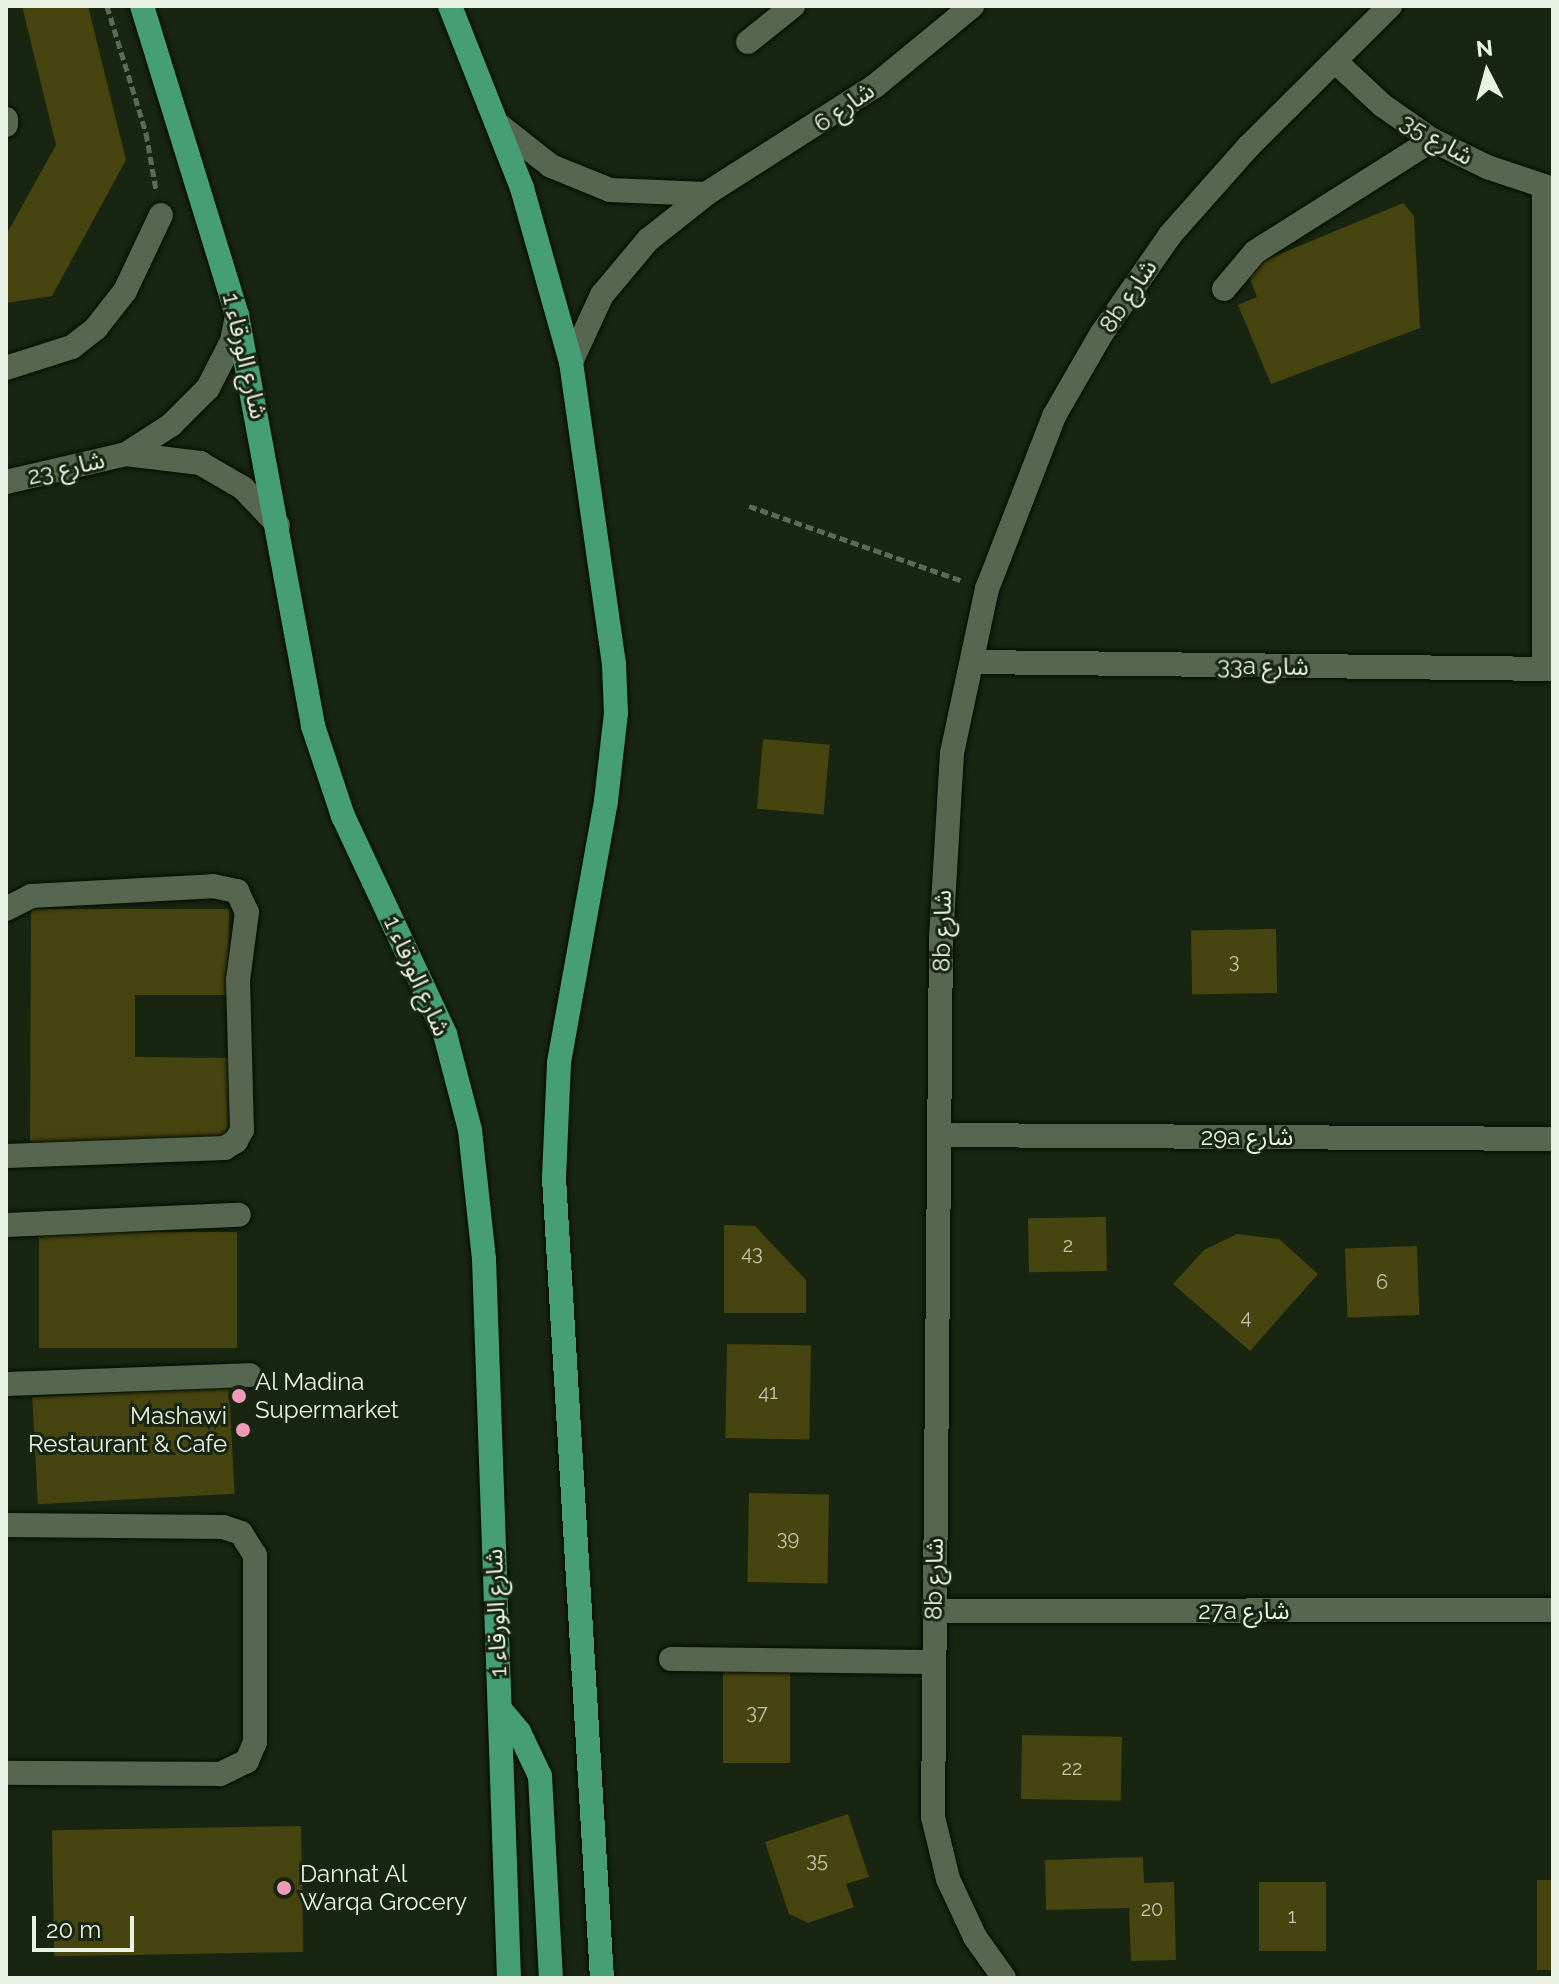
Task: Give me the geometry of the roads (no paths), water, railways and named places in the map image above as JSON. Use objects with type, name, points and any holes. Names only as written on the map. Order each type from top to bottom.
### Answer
[{"type":"main road","name":"شارع الورقاء 1","points":[[142,6],[237,315],[278,525],[300,668],[331,784],[363,861],[428,988],[449,1046],[470,1130],[484,1259],[509,1978]]},
{"type":"main road","points":[[450,6],[500,126],[571,362],[605,586],[616,713],[606,801],[567,1000],[554,1178],[602,1978]]},
{"type":"main road","points":[[500,1709],[519,1732],[540,1776],[551,1978]]},
{"type":"street","points":[[748,42],[793,6]]},
{"type":"street","name":"شارع 6","points":[[571,362],[602,295],[623,267],[706,194],[875,86],[972,6]]},
{"type":"street","name":"8b شارع","points":[[1004,1978],[975,1937],[948,1879],[933,1817],[932,1662],[943,846],[952,753],[987,589],[1054,416],[1102,333],[1170,235],[1249,146],[1337,63],[1390,6]]},
{"type":"street","name":"شارع 35","points":[[1337,63],[1382,105],[1432,140],[1549,188]]},
{"type":"street","points":[[6,119],[6,125]]},
{"type":"street","points":[[500,126],[551,166],[595,185],[640,194],[706,194]]},
{"type":"street","points":[[1224,289],[1255,252],[1432,140]]},
{"type":"street","points":[[1548,669],[1549,188]]},
{"type":"street","points":[[6,368],[72,347],[96,328],[125,291],[161,215]]},
{"type":"street","name":"شارع 23","points":[[126,454],[192,409],[208,388],[232,341],[237,315]]},
{"type":"street","name":"شارع 23","points":[[6,482],[126,454],[200,463],[243,488],[278,525]]},
{"type":"street","name":"33a شارع","points":[[973,662],[1548,669]]},
{"type":"street","points":[[6,909],[31,896],[213,886],[237,891],[247,912],[238,980],[242,1130],[236,1141],[225,1148],[6,1156]]},
{"type":"street","name":"29a شارع","points":[[941,1135],[1553,1139]]},
{"type":"street","points":[[6,1225],[239,1215]]},
{"type":"street","points":[[6,1384],[250,1375]]},
{"type":"street","points":[[6,1525],[223,1527],[241,1533],[255,1555],[255,1742],[247,1761],[220,1774],[6,1773]]},
{"type":"street","name":"27a شارع","points":[[934,1611],[1553,1610]]},
{"type":"street","points":[[671,1659],[932,1662]]},
{"type":"place","name":"Al Madina Supermarket","points":[[239,1396]]},
{"type":"place","name":"Mashawi Restaurant & Cafe","points":[[243,1430]]},
{"type":"place","name":"Dannat Al Warqa Grocery","points":[[284,1888]]}]
